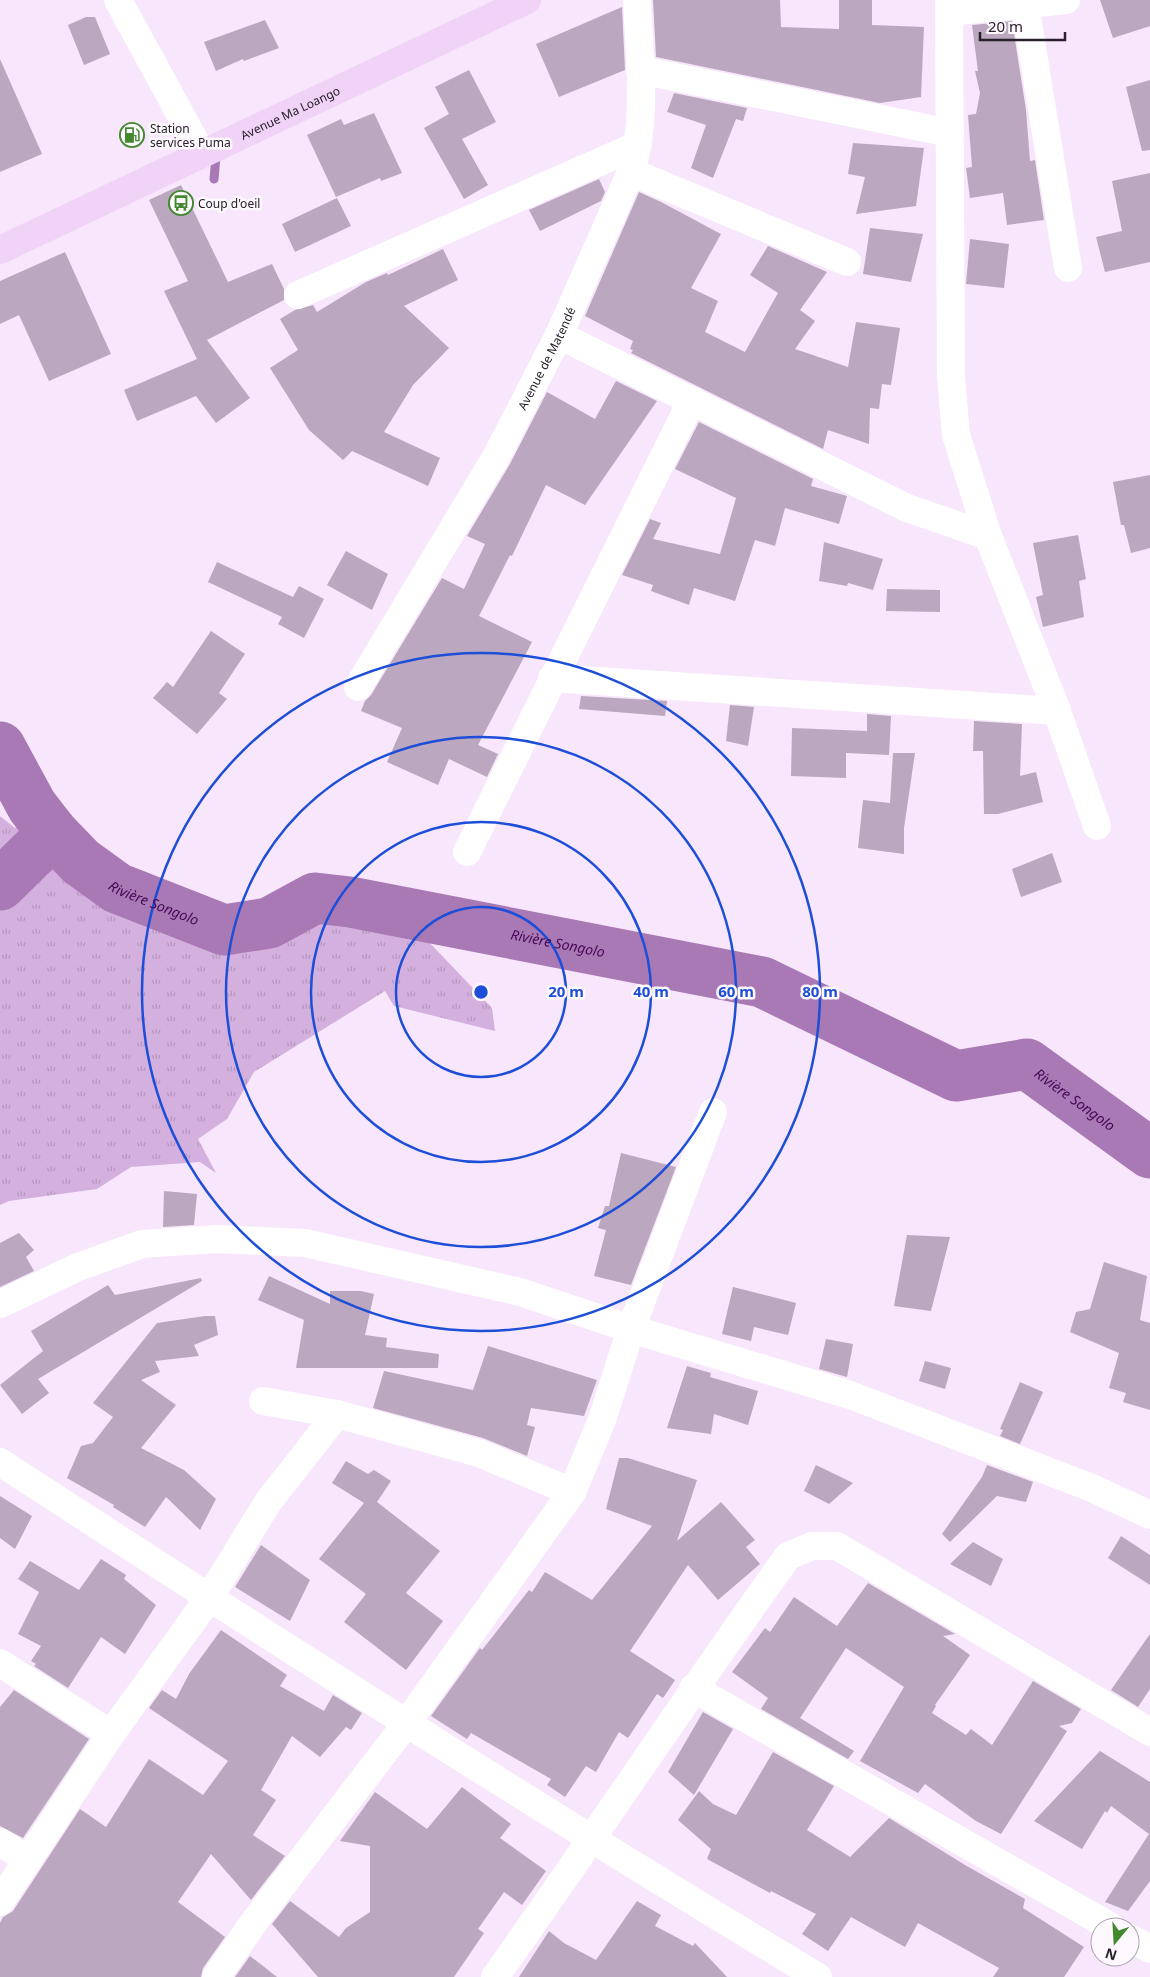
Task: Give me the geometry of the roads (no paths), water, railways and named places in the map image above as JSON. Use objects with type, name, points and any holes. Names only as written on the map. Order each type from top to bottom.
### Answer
[{"type":"main road","name":"Avenue Ma Loango","points":[[0,250],[527,0]]},
{"type":"street","points":[[118,0],[202,154]]},
{"type":"street","name":"Avenue de Matendé","points":[[358,687],[496,457],[559,335],[631,172],[638,144],[640,70],[637,0]]},
{"type":"street","points":[[1066,0],[1025,4],[949,6],[951,376],[956,434],[988,536],[1057,711],[1097,826]]},
{"type":"street","points":[[1025,4],[1068,268]]},
{"type":"street","points":[[640,70],[950,132]]},
{"type":"street","points":[[298,295],[638,144]]},
{"type":"street","points":[[631,172],[847,262]]},
{"type":"street","points":[[559,335],[907,508],[988,536]]},
{"type":"street","points":[[467,852],[692,400]]},
{"type":"street","points":[[552,678],[1057,711]]},
{"type":"street","points":[[216,1977],[254,1922],[406,1724],[572,1492],[602,1420],[631,1329],[713,1112]]},
{"type":"street","points":[[0,1304],[78,1267],[142,1244],[217,1239],[305,1243],[520,1292],[631,1329],[850,1395],[1092,1488],[1150,1515]]},
{"type":"street","points":[[264,1401],[337,1414],[478,1454],[572,1492]]},
{"type":"street","points":[[0,1902],[111,1734],[209,1598],[268,1502],[337,1414]]},
{"type":"street","points":[[0,1462],[406,1724],[592,1841],[818,1977]]},
{"type":"street","points":[[495,1977],[592,1841],[693,1688],[788,1556],[812,1546],[838,1546],[1150,1732]]},
{"type":"street","points":[[0,1663],[111,1734]]},
{"type":"street","points":[[693,1688],[1094,1917]]},
{"type":"street","points":[[0,1842],[28,1860]]},
{"type":"waterway","points":[[214,179],[216,156],[220,154]]},
{"type":"waterway","name":"Rivière Songolo","points":[[0,747],[32,806],[53,833],[81,862],[117,888],[224,930],[269,923],[315,898],[350,902],[762,982],[956,1076],[1027,1064],[1150,1153]]},
{"type":"waterway","points":[[0,885],[53,833]]},
{"type":"place","name":"Station services Puma","points":[[132,135]]},
{"type":"place","name":"Coup d'oeil","points":[[181,203]]}]
